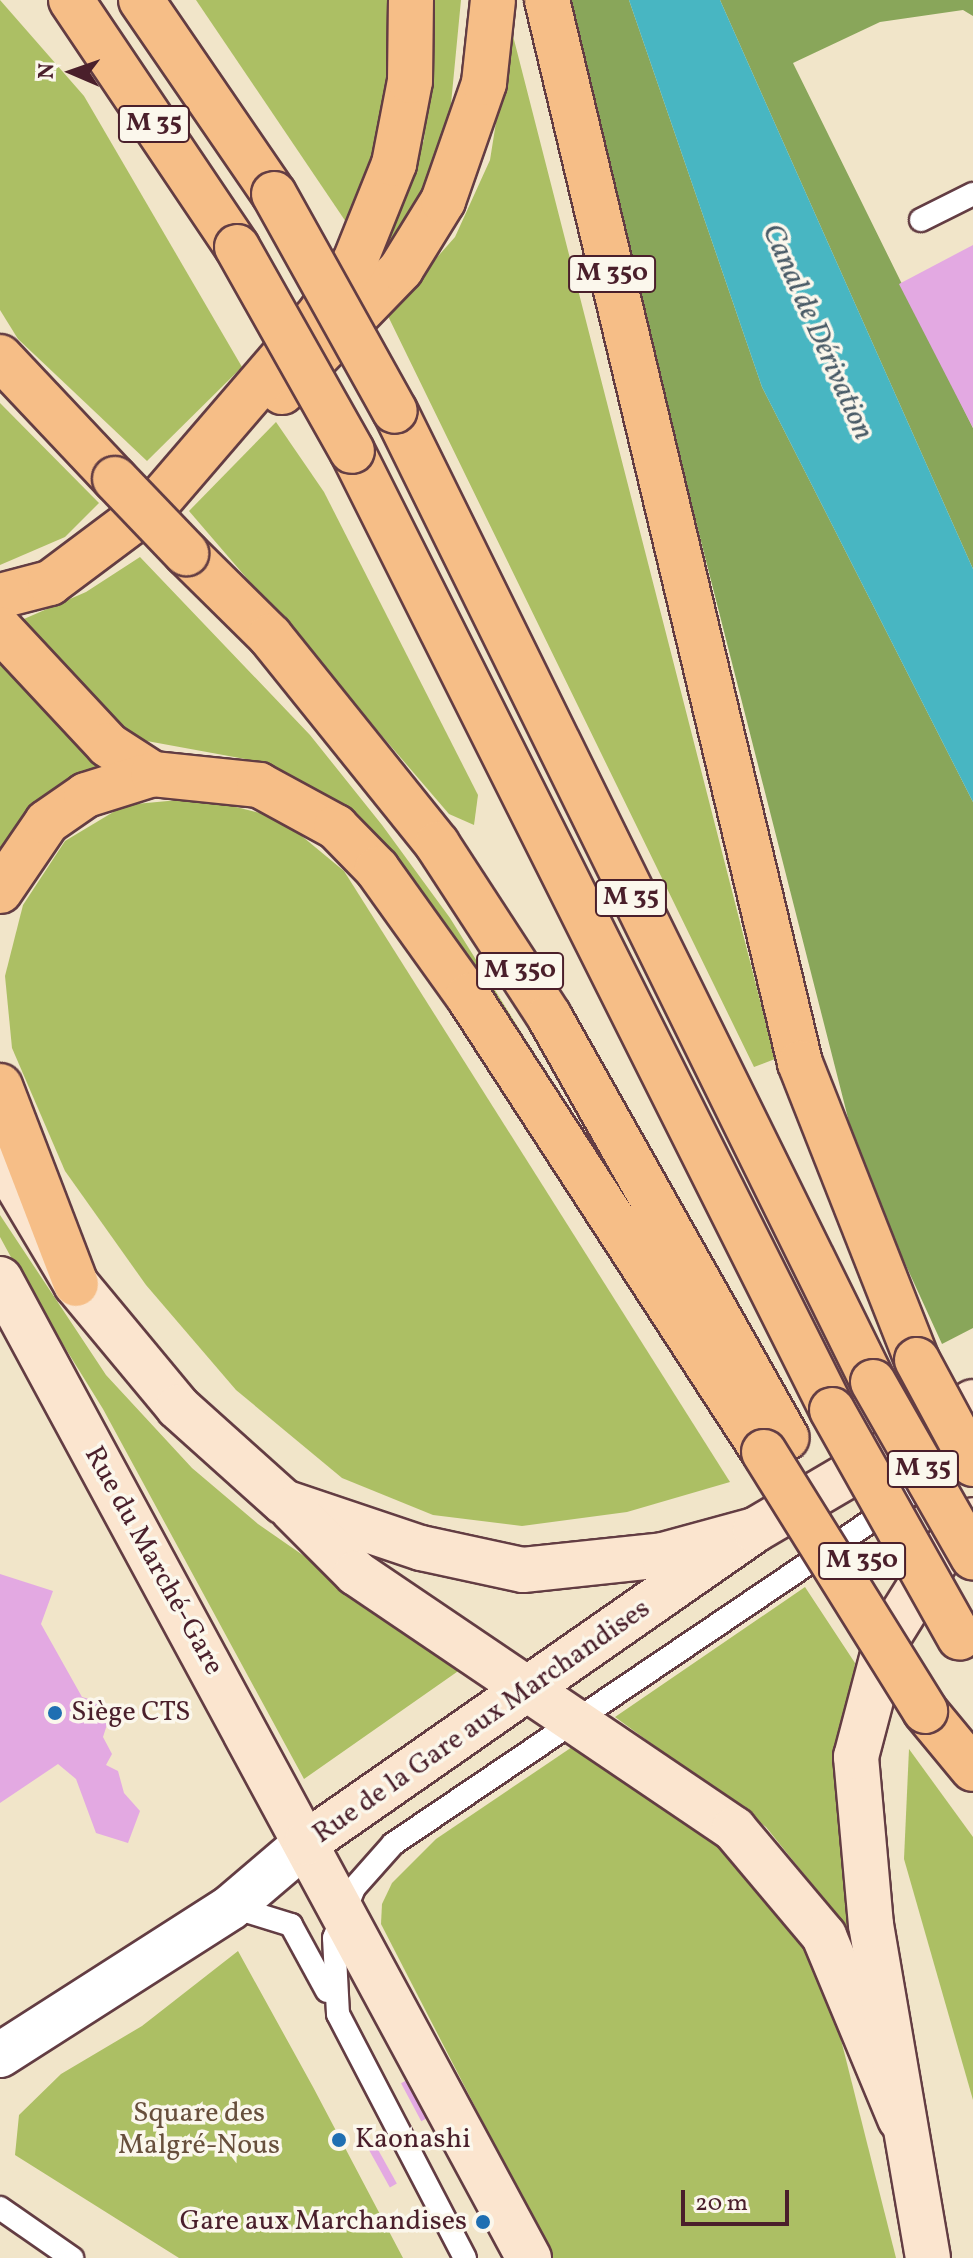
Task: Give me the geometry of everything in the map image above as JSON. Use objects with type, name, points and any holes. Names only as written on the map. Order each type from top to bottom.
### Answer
[{"type":"highway","name":"M 35","points":[[71,0],[237,247],[352,451],[832,1410],[966,1648]]},
{"type":"highway","name":"M 35","points":[[141,0],[274,194],[395,411],[873,1382],[973,1557]]},
{"type":"highway","points":[[0,596],[50,583],[90,558],[157,503],[321,312],[373,222],[403,122],[411,0]]},
{"type":"highway","points":[[214,439],[333,347],[425,233],[474,121],[493,0]]},
{"type":"highway","name":"M 350","points":[[547,0],[800,1063],[917,1360],[973,1464]]},
{"type":"highway","name":"M 350","points":[[0,357],[186,553],[270,636],[437,844],[549,1016],[776,1445],[932,1697],[973,1743]]},
{"type":"highway","points":[[0,629],[108,745],[153,774]]},
{"type":"highway","points":[[0,891],[47,822],[86,795],[153,774],[259,785],[336,827],[377,869],[477,1009],[776,1445]]},
{"type":"highway","points":[[0,1086],[76,1284]]},
{"type":"highway","points":[[932,1697],[973,1769]]},
{"type":"main road","points":[[0,1156],[76,1284],[178,1407],[284,1502],[356,1573],[734,1829],[786,1882],[824,1936],[900,2119]]},
{"type":"main road","name":"Rue du Marché-Gare","points":[[0,1279],[529,2258]]},
{"type":"main road","name":"Rue de la Gare aux Marchandises","points":[[306,1843],[530,1691],[755,1530],[973,1402]]},
{"type":"main road","points":[[284,1502],[421,1548],[523,1570],[663,1555],[755,1530]]},
{"type":"main road","points":[[928,2258],[900,2119],[861,1847],[856,1757],[887,1639],[940,1554],[973,1520]]},
{"type":"street","name":"Rue de la Gare aux Marchandises","points":[[8,2039],[231,1907],[306,1843]]},
{"type":"lane","points":[[921,220],[973,194]]},
{"type":"lane","points":[[338,2014],[331,1966],[343,1909],[393,1844],[573,1719],[973,1452]]},
{"type":"lane","points":[[231,1907],[291,1925],[465,2258]]},
{"type":"lane","points":[[0,2208],[72,2258]]},
{"type":"green space","points":[[0,0],[84,96],[242,367],[147,461],[18,339],[0,310]]},
{"type":"green space","points":[[196,0],[389,0],[392,66],[375,152],[346,222]]},
{"type":"green space","points":[[433,0],[461,0],[448,135],[414,212],[379,254],[424,140]]},
{"type":"green space","points":[[563,0],[629,0],[762,387],[973,802],[973,1328],[942,1344],[860,1165]]},
{"type":"green space","points":[[720,0],[973,0],[973,16],[963,10],[880,22],[793,63],[973,428],[973,569]]},
{"type":"green space","points":[[511,28],[775,1059],[754,1067],[387,314],[455,237],[490,160]]},
{"type":"green space","points":[[0,403],[99,503],[65,537],[0,565]]},
{"type":"green space","points":[[276,422],[324,492],[478,795],[474,825],[449,814],[189,511]]},
{"type":"green space","points":[[140,557],[310,735],[382,825],[450,918],[569,1109],[387,853],[332,799],[261,762],[125,737],[17,622],[86,592]]},
{"type":"green space","points":[[0,656],[101,767],[30,815],[0,850]]},
{"type":"green space","points":[[200,798],[280,818],[344,871],[730,1482],[627,1512],[522,1526],[433,1515],[342,1478],[236,1390],[146,1285],[65,1171],[12,1048],[5,976],[23,905],[65,841],[125,805]]},
{"type":"green space","points":[[0,1215],[106,1375],[192,1468],[258,1524],[464,1667],[304,1779],[103,1409],[0,1237]]},
{"type":"green space","points":[[805,1587],[855,1663],[837,1803],[849,1930],[766,1827],[615,1717]]},
{"type":"green space","points":[[578,1743],[702,1827],[789,1919],[831,2000],[896,2258],[553,2258],[381,1924],[382,1904],[392,1883],[436,1839]]},
{"type":"green space","points":[[909,1749],[973,1837],[973,2100],[904,1859]]},
{"type":"green space","name":"Square des Malgré-Nous","points":[[238,1951],[403,2258],[179,2258],[15,2155],[19,2115],[61,2074],[142,2026]]},
{"type":"water","name":"Canal de Dérivation","points":[[629,0],[720,0],[973,569],[973,802],[762,387]]},
{"type":"building","points":[[973,245],[973,428],[899,284]]},
{"type":"building","name":"Siège CTS","points":[[0,1574],[53,1591],[41,1624],[82,1697],[113,1706],[103,1737],[112,1754],[106,1765],[118,1771],[124,1793],[140,1811],[128,1843],[96,1833],[76,1779],[58,1764],[0,1803]]},
{"type":"building","points":[[409,2079],[429,2117],[421,2121],[401,2083]]},
{"type":"building","points":[[376,2146],[397,2184],[390,2187],[369,2150]]},
{"type":"place","name":"Siège CTS","points":[[55,1713]]},
{"type":"place","name":"Kaonashi","points":[[339,2140]]},
{"type":"place","name":"Gare aux Marchandises","points":[[483,2222]]}]
